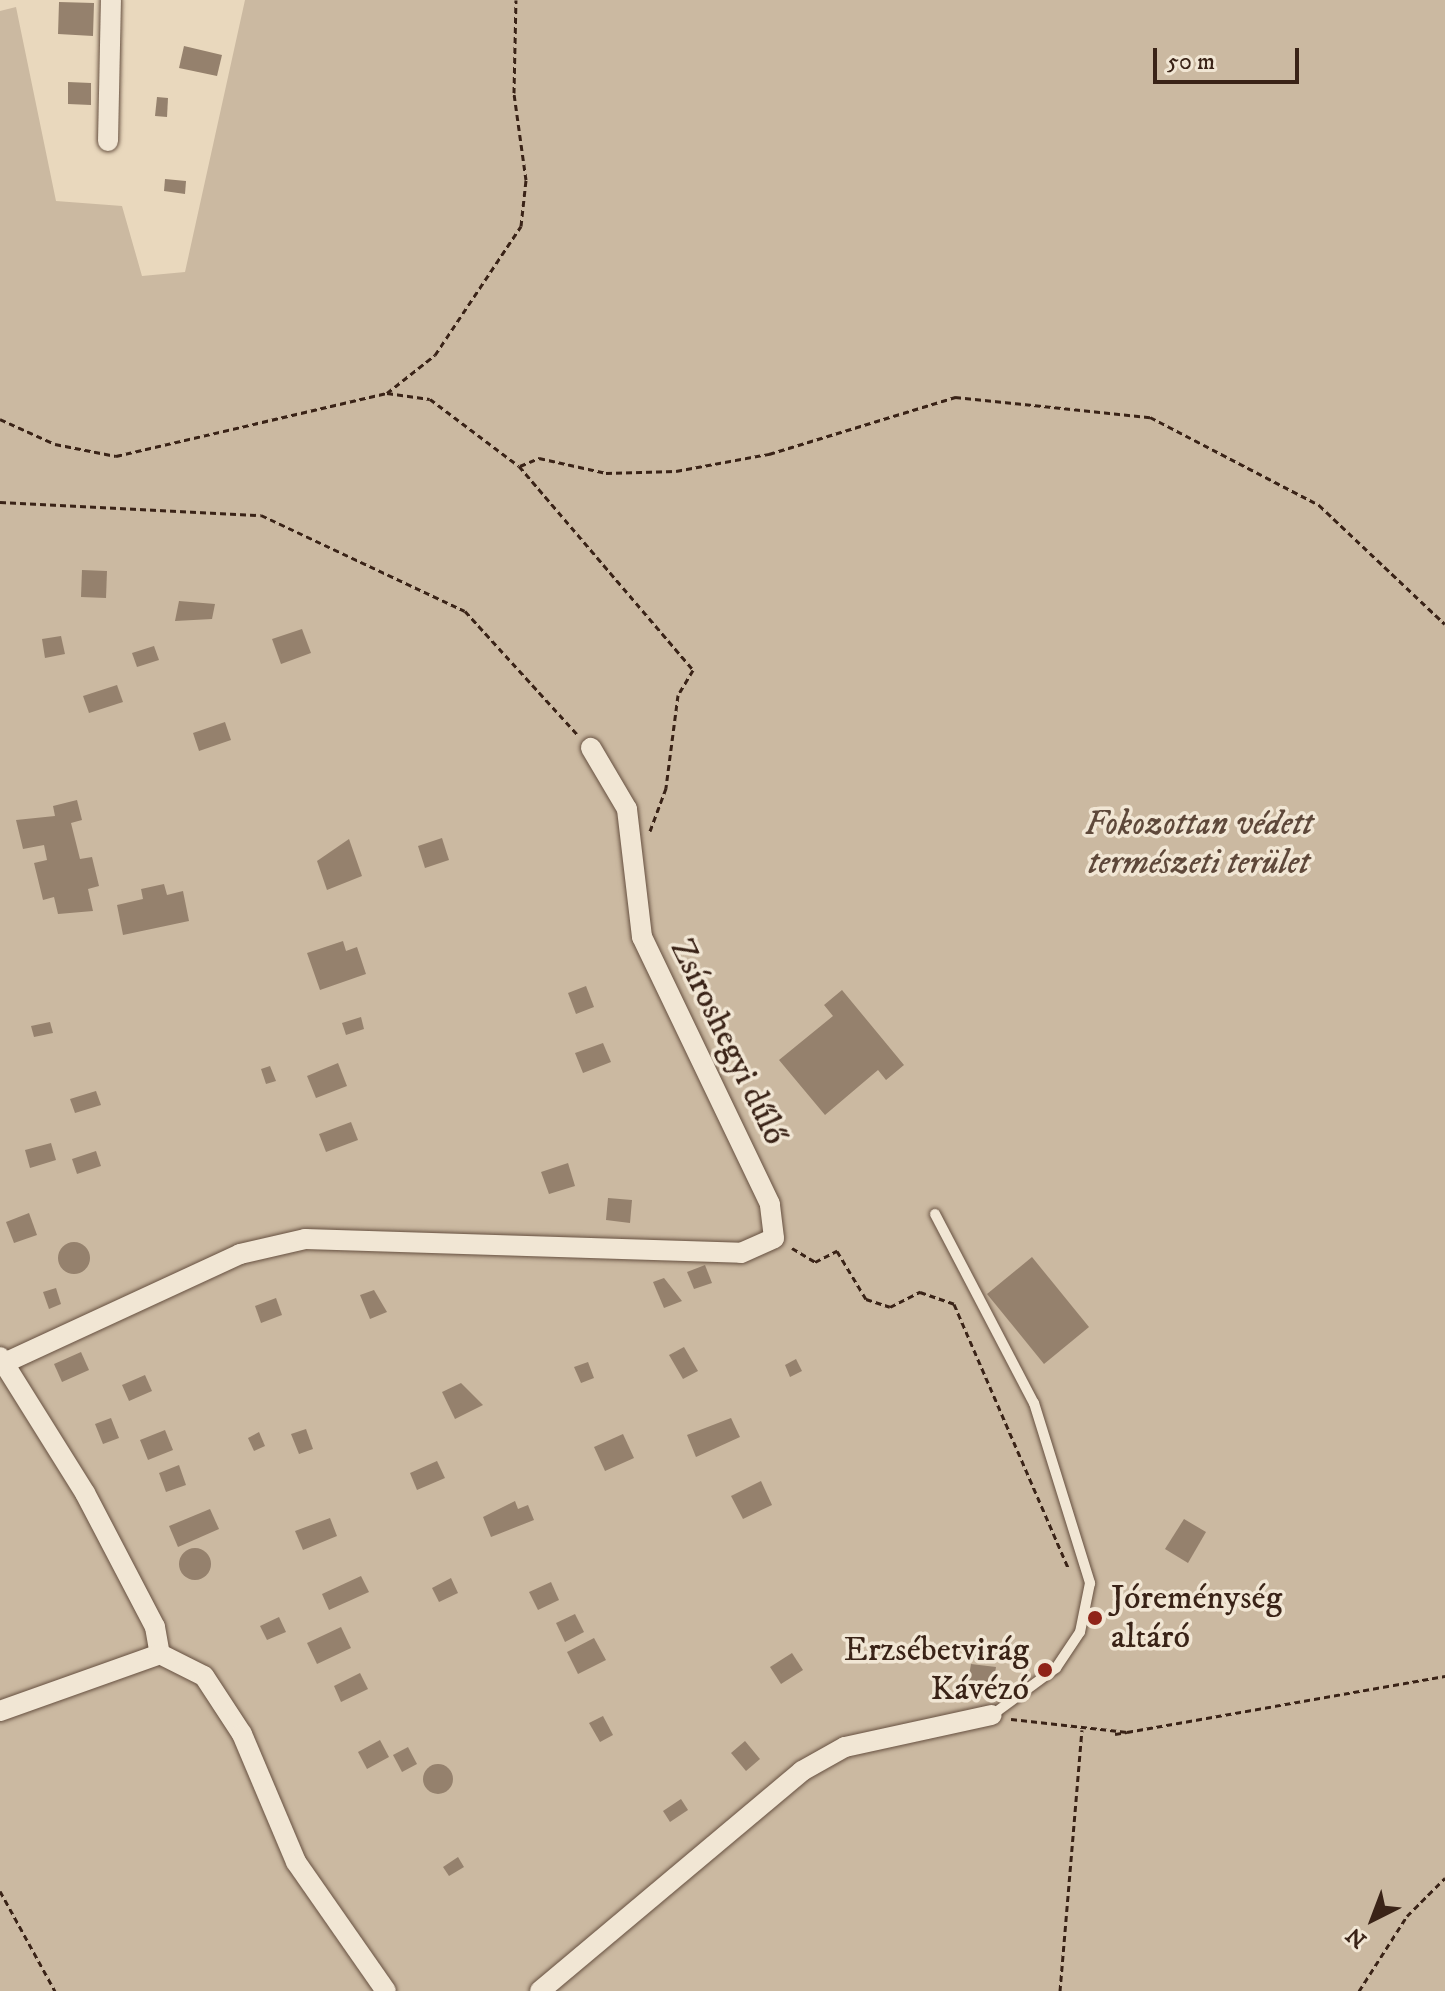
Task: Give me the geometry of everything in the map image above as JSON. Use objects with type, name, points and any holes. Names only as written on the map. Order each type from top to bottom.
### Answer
[{"type":"street","points":[[108,141],[111,0]]},
{"type":"street","name":"Zsíroshegyi dűlő","points":[[591,748],[627,809],[642,937],[770,1204],[774,1238]]},
{"type":"street","points":[[386,1991],[296,1862],[216,1687],[160,1654],[155,1627],[85,1493],[1,1361],[240,1254],[305,1239],[741,1253],[774,1238]]},
{"type":"street","points":[[0,1711],[160,1654]]},
{"type":"street","points":[[540,1991],[802,1771],[845,1747],[992,1715]]},
{"type":"lane","points":[[935,1214],[1034,1403],[1090,1583],[1087,1611],[1042,1683],[992,1715]]},
{"type":"path","points":[[387,393],[435,355],[521,226],[526,180],[514,93],[516,0]]},
{"type":"path","points":[[0,419],[55,444],[116,456],[387,393],[430,399],[519,466],[693,670],[678,695],[666,788],[633,870]]},
{"type":"path","points":[[519,466],[539,458],[606,473],[676,471],[769,454],[955,397],[1150,417],[1319,505],[1445,624]]},
{"type":"path","points":[[0,502],[261,515],[338,547],[465,611],[591,748]]},
{"type":"path","points":[[774,1238],[815,1262],[837,1251],[866,1299],[890,1307],[920,1292],[954,1304],[1087,1611]]},
{"type":"path","points":[[992,1715],[1082,1730],[1127,1732],[1445,1676]]},
{"type":"path","points":[[1060,1991],[1082,1730]]},
{"type":"path","points":[[1359,1991],[1407,1916],[1445,1878]]},
{"type":"path","points":[[0,1891],[55,1991]]},
{"type":"green space","name":"Fokozottan védett természeti terület","points":[[245,0],[1445,0],[1445,1991],[0,1991],[0,11],[16,7],[56,201],[122,206],[142,276],[185,272]]},
{"type":"building","points":[[59,2],[94,3],[93,36],[58,34]]},
{"type":"building","points":[[184,46],[222,55],[217,76],[179,68]]},
{"type":"building","points":[[68,82],[91,83],[91,105],[68,104]]},
{"type":"building","points":[[157,97],[168,98],[167,117],[155,116]]},
{"type":"building","points":[[165,179],[186,181],[185,194],[164,191]]},
{"type":"building","points":[[82,570],[107,571],[106,598],[81,597]]},
{"type":"building","points":[[179,601],[215,604],[212,619],[175,621]]},
{"type":"building","points":[[302,629],[311,653],[281,664],[272,639]]},
{"type":"building","points":[[61,636],[65,654],[45,658],[42,639]]},
{"type":"building","points":[[154,646],[159,660],[137,667],[132,653]]},
{"type":"building","points":[[117,685],[123,702],[89,713],[83,696]]},
{"type":"building","points":[[225,722],[231,740],[199,751],[193,733]]},
{"type":"building","points":[[77,800],[82,820],[71,823],[80,859],[92,857],[99,886],[88,889],[93,911],[58,914],[54,897],[43,900],[34,863],[47,860],[44,845],[23,849],[16,820],[55,816],[53,806]]},
{"type":"building","points":[[442,838],[449,860],[425,868],[418,846]]},
{"type":"building","points":[[349,839],[362,876],[327,890],[317,861]]},
{"type":"building","points":[[164,884],[167,895],[183,891],[189,921],[123,935],[117,905],[143,899],[141,889]]},
{"type":"building","points":[[343,941],[346,951],[357,947],[366,974],[320,990],[307,953]]},
{"type":"building","points":[[586,986],[594,1007],[576,1014],[568,993]]},
{"type":"building","points":[[842,990],[904,1065],[886,1080],[878,1070],[825,1115],[779,1060],[833,1016],[824,1005]]},
{"type":"building","points":[[361,1017],[364,1029],[346,1035],[342,1023]]},
{"type":"building","points":[[50,1022],[53,1033],[34,1037],[31,1026]]},
{"type":"building","points":[[603,1043],[611,1062],[583,1073],[575,1053]]},
{"type":"building","points":[[338,1063],[347,1086],[316,1098],[307,1076]]},
{"type":"building","points":[[270,1066],[276,1081],[266,1084],[261,1069]]},
{"type":"building","points":[[96,1091],[101,1105],[75,1113],[70,1099]]},
{"type":"building","points":[[351,1122],[358,1140],[326,1152],[319,1134]]},
{"type":"building","points":[[51,1143],[56,1160],[30,1168],[25,1150]]},
{"type":"building","points":[[96,1151],[101,1166],[77,1174],[72,1159]]},
{"type":"building","points":[[568,1163],[575,1186],[549,1194],[541,1172]]},
{"type":"building","points":[[608,1198],[632,1200],[630,1223],[606,1220]]},
{"type":"building","points":[[29,1213],[37,1235],[14,1243],[6,1222]]},
{"type":"building","points":[[74,1242],[85,1247],[90,1258],[85,1269],[74,1274],[63,1269],[58,1258],[63,1247]]},
{"type":"building","points":[[1032,1257],[1089,1327],[1044,1364],[987,1294]]},
{"type":"building","points":[[705,1265],[712,1283],[694,1289],[687,1272]]},
{"type":"building","points":[[664,1278],[682,1301],[664,1308],[653,1282]]},
{"type":"building","points":[[56,1288],[61,1304],[49,1309],[43,1292]]},
{"type":"building","points":[[374,1290],[387,1312],[370,1319],[360,1295]]},
{"type":"building","points":[[276,1298],[282,1315],[261,1323],[255,1306]]},
{"type":"building","points":[[684,1347],[698,1371],[683,1379],[669,1355]]},
{"type":"building","points":[[81,1352],[89,1370],[62,1382],[54,1364]]},
{"type":"building","points":[[796,1359],[802,1371],[790,1377],[785,1365]]},
{"type":"building","points":[[588,1362],[594,1378],[581,1383],[574,1367]]},
{"type":"building","points":[[145,1375],[152,1391],[129,1401],[122,1385]]},
{"type":"building","points":[[461,1383],[483,1405],[455,1419],[442,1392]]},
{"type":"building","points":[[111,1418],[119,1438],[103,1444],[95,1424]]},
{"type":"building","points":[[731,1418],[740,1437],[696,1457],[687,1435]]},
{"type":"building","points":[[306,1429],[313,1449],[299,1454],[291,1434]]},
{"type":"building","points":[[165,1430],[173,1450],[148,1460],[140,1440]]},
{"type":"building","points":[[259,1432],[265,1446],[254,1451],[248,1438]]},
{"type":"building","points":[[623,1434],[634,1458],[605,1471],[594,1447]]},
{"type":"building","points":[[437,1461],[445,1478],[417,1490],[410,1473]]},
{"type":"building","points":[[179,1465],[186,1485],[166,1492],[159,1473]]},
{"type":"building","points":[[761,1481],[772,1505],[743,1519],[731,1496]]},
{"type":"building","points":[[515,1501],[518,1509],[528,1505],[534,1520],[491,1537],[483,1517]]},
{"type":"building","points":[[210,1509],[219,1529],[178,1547],[169,1526]]},
{"type":"building","points":[[330,1518],[337,1536],[303,1550],[295,1531]]},
{"type":"building","points":[[1184,1519],[1206,1532],[1188,1563],[1165,1549]]},
{"type":"building","points":[[195,1548],[206,1553],[211,1564],[206,1575],[195,1580],[184,1575],[179,1564],[184,1553]]},
{"type":"building","points":[[361,1576],[369,1592],[329,1610],[322,1594]]},
{"type":"building","points":[[451,1578],[458,1593],[439,1602],[432,1588]]},
{"type":"building","points":[[551,1582],[559,1600],[538,1610],[529,1592]]},
{"type":"building","points":[[575,1614],[584,1632],[565,1642],[556,1623]]},
{"type":"building","points":[[279,1617],[286,1632],[267,1640],[260,1626]]},
{"type":"building","points":[[341,1627],[351,1648],[317,1664],[307,1643]]},
{"type":"building","points":[[594,1638],[606,1660],[578,1674],[567,1652]]},
{"type":"building","points":[[792,1653],[803,1670],[781,1684],[770,1667]]},
{"type":"building","points":[[971,1664],[996,1667],[993,1686],[968,1682]]},
{"type":"building","points":[[360,1673],[368,1689],[341,1702],[334,1686]]},
{"type":"building","points":[[603,1716],[613,1735],[600,1742],[589,1723]]},
{"type":"building","points":[[380,1740],[389,1757],[367,1769],[358,1752]]},
{"type":"building","points":[[745,1741],[760,1759],[746,1771],[731,1753]]},
{"type":"building","points":[[408,1747],[417,1764],[402,1772],[393,1755]]},
{"type":"building","points":[[438,1764],[448,1769],[453,1779],[448,1789],[438,1794],[428,1789],[423,1779],[428,1769]]},
{"type":"building","points":[[681,1799],[688,1810],[670,1822],[663,1811]]},
{"type":"building","points":[[458,1857],[464,1867],[449,1876],[443,1867]]},
{"type":"place","name":"Jóreménység altáró","points":[[1095,1618]]},
{"type":"place","name":"Erzsébetvirág Kávézó","points":[[1045,1670]]}]
